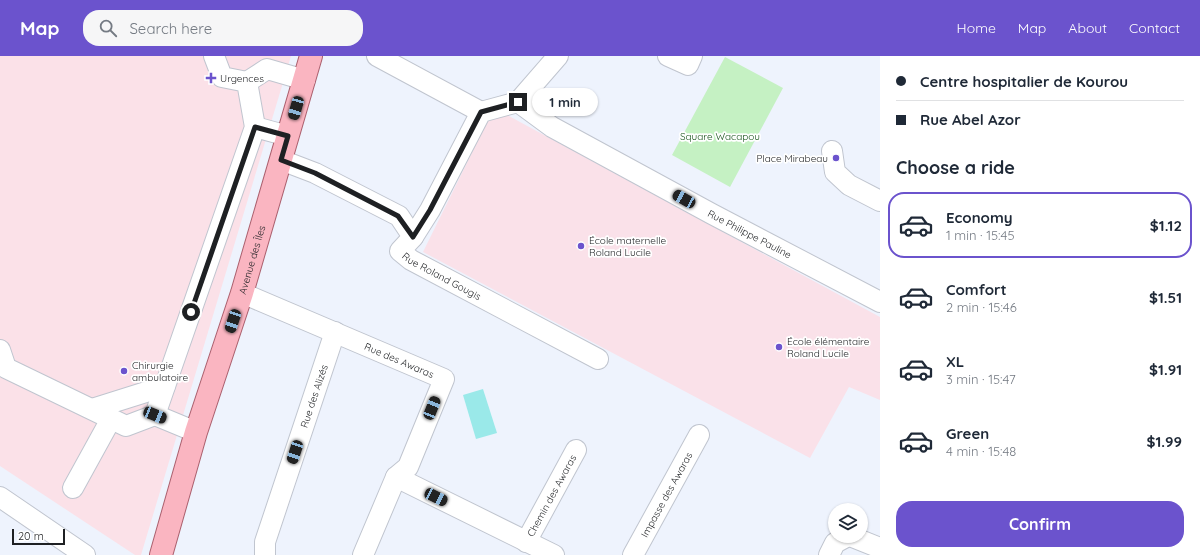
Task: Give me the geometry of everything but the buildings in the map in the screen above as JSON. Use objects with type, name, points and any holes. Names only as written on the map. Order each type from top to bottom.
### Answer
[{"type":"main road","name":"Avenue des Îles","points":[[161,555],[196,432],[242,293],[311,56]]},
{"type":"street","points":[[214,56],[222,77],[247,82]]},
{"type":"street","points":[[377,56],[481,112],[518,102],[558,56]]},
{"type":"street","points":[[668,56],[688,66],[692,56]]},
{"type":"street","points":[[247,82],[266,62],[304,80]]},
{"type":"street","points":[[155,415],[255,127],[247,82]]},
{"type":"street","name":"Rue Philippe Pauline","points":[[518,102],[552,127],[712,214],[880,302]]},
{"type":"street","points":[[413,237],[430,210],[481,112]]},
{"type":"street","points":[[255,127],[288,136]]},
{"type":"street","points":[[832,151],[835,172],[849,185],[880,201]]},
{"type":"street","name":"Rue Roland Gougis","points":[[281,160],[315,173],[398,216],[413,237],[400,251],[411,260],[598,359]]},
{"type":"street","points":[[242,293],[334,332]]},
{"type":"street","name":"Rue des Awaras","points":[[334,332],[444,379],[408,467],[396,477]]},
{"type":"street","name":"Rue des Alizés","points":[[266,555],[265,542],[334,332]]},
{"type":"street","points":[[0,350],[6,368],[92,408],[126,426],[155,415],[196,432]]},
{"type":"street","points":[[92,408],[165,386]]},
{"type":"street","points":[[73,488],[111,419]]},
{"type":"street","name":"Impasse des Awaras","points":[[633,555],[699,435]]},
{"type":"street","name":"Chemin des Awaras","points":[[526,542],[576,450]]},
{"type":"street","points":[[363,555],[396,477],[554,555]]},
{"type":"street","points":[[0,498],[85,555]]},
{"type":"street","points":[[829,555],[835,543]]},
{"type":"street","points":[[867,543],[880,548]]},
{"type":"shaded area","points":[[0,56],[291,56],[141,555],[135,555],[0,466]]},
{"type":"shaded area","name":"École maternelle Roland Lucile","points":[[494,108],[880,317],[880,400],[849,387],[810,458],[423,252]]},
{"type":"green space","name":"Square Wacapou","points":[[725,57],[783,88],[730,187],[672,155]]},
{"type":"water","points":[[483,389],[497,433],[476,439],[463,395]]},
{"type":"place","name":"Urgences","points":[[211,78]]},
{"type":"place","name":"Place Mirabeau","points":[[836,158]]},
{"type":"place","name":"École maternelle Roland Lucile","points":[[581,246]]},
{"type":"place","name":"École élémentaire Roland Lucile","points":[[779,347]]},
{"type":"place","name":"Chirurgie ambulatoire","points":[[124,371]]},
{"type":"route","points":[[191,312],[255,127],[288,136],[281,160],[315,173],[398,216],[413,237],[430,210],[481,112],[518,102]]}]
